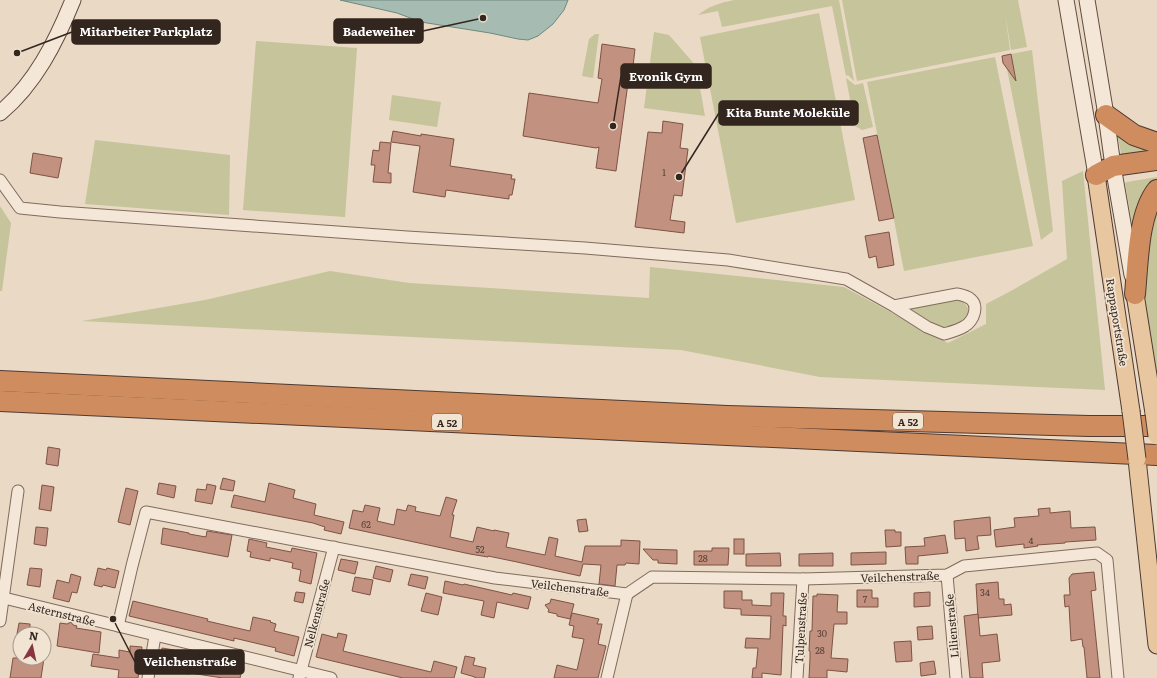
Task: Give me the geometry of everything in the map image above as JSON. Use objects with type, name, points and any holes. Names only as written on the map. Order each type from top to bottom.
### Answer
[{"type":"highway","points":[[1106,115],[1134,135],[1157,143]]},
{"type":"highway","points":[[1108,173],[1157,160]]},
{"type":"highway","points":[[1108,173],[1157,171]]},
{"type":"highway","points":[[1135,294],[1141,228],[1152,196],[1157,190]]},
{"type":"highway","name":"A 52","points":[[0,382],[727,416],[1089,426],[1156,423]]},
{"type":"highway","name":"A 52","points":[[0,401],[1157,455]]},
{"type":"main road","points":[[0,113],[24,89],[38,70],[52,48],[73,0]]},
{"type":"main road","name":"Rappaportstraße","points":[[1066,0],[1108,173],[1135,294],[1157,436]]},
{"type":"main road","name":"Rappaportstraße","points":[[1087,0],[1106,115],[1108,173],[1131,411],[1157,646]]},
{"type":"street","points":[[0,180],[20,208],[407,237],[585,248],[728,260],[846,279],[894,306],[927,327],[944,334],[966,326],[974,317],[976,308],[972,301],[966,296],[957,294],[894,306]]},
{"type":"street","points":[[0,621],[2,597],[18,491]]},
{"type":"street","name":"Veilchenstraße","points":[[118,626],[146,512],[495,578],[627,594],[652,577],[803,579],[947,575],[964,566],[1097,553],[1107,560],[1118,678]]},
{"type":"street","name":"Nelkenstraße","points":[[300,674],[334,547]]},
{"type":"street","name":"Lilienstraße","points":[[947,575],[956,678]]},
{"type":"street","name":"Tulpenstraße","points":[[797,678],[803,579]]},
{"type":"street","points":[[607,678],[627,594]]},
{"type":"street","name":"Asternstraße","points":[[2,597],[300,674],[331,678]]},
{"type":"street","points":[[148,678],[155,636]]},
{"type":"green space","points":[[734,0],[839,0],[854,81],[848,75],[846,76],[832,6],[722,27],[718,11],[698,15],[715,5]]},
{"type":"green space","points":[[842,0],[1018,0],[1027,47],[1011,50],[1005,12],[1010,50],[857,81]]},
{"type":"green space","points":[[819,13],[855,200],[736,223],[700,37]]},
{"type":"green space","points":[[654,32],[669,35],[696,66],[705,116],[644,108]]},
{"type":"green space","points":[[595,34],[599,34],[593,78],[582,76],[589,39]]},
{"type":"green space","points":[[256,41],[357,48],[345,217],[243,210]]},
{"type":"green space","points":[[1032,50],[1053,231],[1041,240],[1007,69],[1013,68],[1011,54]]},
{"type":"green space","points":[[995,57],[1033,246],[904,271],[867,82]]},
{"type":"green space","points":[[846,78],[855,85],[863,83],[873,127],[862,130],[855,126]]},
{"type":"green space","points":[[392,95],[441,102],[437,127],[389,120]]},
{"type":"green space","points":[[1117,133],[1157,155],[1122,158]]},
{"type":"green space","points":[[95,140],[230,155],[229,215],[85,204]]},
{"type":"green space","points":[[1083,171],[1105,390],[820,377],[681,350],[82,321],[205,300],[330,271],[409,283],[649,298],[650,267],[844,287],[948,343],[986,324],[986,304],[1067,259],[1062,181]]},
{"type":"green space","points":[[1157,177],[1157,181],[1133,229],[1125,183]]},
{"type":"green space","points":[[0,206],[11,223],[2,291],[0,291]]},
{"type":"green space","points":[[1157,211],[1157,379],[1145,299],[1145,245],[1150,226]]},
{"type":"green space","points":[[954,299],[964,303],[969,312],[966,318],[949,328],[941,328],[932,324],[907,308]]},
{"type":"shaded area","points":[[340,0],[568,0],[564,10],[553,24],[538,36],[528,40],[421,22],[397,13]]},
{"type":"building","points":[[602,44],[635,49],[631,83],[628,83],[616,171],[596,168],[599,147],[596,148],[523,136],[529,93],[598,103],[602,79],[598,78]]},
{"type":"building","points":[[1011,54],[1016,81],[1003,63],[1002,56]]},
{"type":"building","points":[[663,121],[683,124],[680,148],[688,149],[682,196],[674,195],[670,220],[685,222],[684,233],[635,227],[648,132],[662,133]]},
{"type":"building","points":[[393,131],[421,136],[421,134],[454,139],[450,166],[512,175],[511,179],[515,179],[512,195],[509,195],[509,199],[446,190],[445,197],[413,192],[420,146],[391,142]]},
{"type":"building","points":[[877,135],[894,218],[879,221],[863,138]]},
{"type":"building","points":[[380,142],[391,143],[388,173],[391,173],[391,183],[373,182],[375,165],[371,165],[373,150],[379,151]]},
{"type":"building","points":[[33,153],[62,158],[58,178],[30,173]]},
{"type":"building","points":[[889,232],[894,265],[878,268],[876,256],[869,258],[865,236]]},
{"type":"building","points":[[48,447],[60,449],[58,466],[46,464]]},
{"type":"building","points":[[223,478],[235,481],[233,491],[220,489]]},
{"type":"building","points":[[159,483],[176,486],[174,498],[157,494]]},
{"type":"building","points":[[269,483],[295,490],[293,498],[316,504],[314,515],[344,522],[341,534],[324,530],[325,527],[313,523],[231,507],[234,495],[265,502]]},
{"type":"building","points":[[207,484],[216,486],[212,504],[195,501],[197,489],[206,490]]},
{"type":"building","points":[[42,485],[54,487],[51,511],[39,509]]},
{"type":"building","points":[[126,488],[138,491],[130,525],[118,522]]},
{"type":"building","points":[[446,497],[457,500],[452,515],[454,515],[450,537],[473,542],[477,527],[494,530],[509,533],[506,547],[545,555],[549,537],[558,539],[555,556],[582,562],[585,546],[621,546],[621,540],[640,541],[639,564],[626,563],[625,565],[617,565],[615,586],[599,584],[601,565],[583,564],[580,576],[349,528],[353,510],[363,512],[365,505],[380,508],[377,521],[394,525],[397,509],[406,511],[408,505],[416,507],[415,511],[440,516]]},
{"type":"building","points":[[1050,508],[1050,513],[1070,511],[1071,528],[1095,527],[1096,540],[1037,545],[1038,546],[1024,548],[1024,544],[996,547],[994,530],[1015,527],[1014,518],[1039,516],[1038,509]]},
{"type":"building","points":[[990,517],[991,535],[977,536],[979,549],[966,551],[965,538],[955,539],[954,521]]},
{"type":"building","points":[[586,519],[588,531],[579,532],[577,520]]},
{"type":"building","points":[[36,527],[48,528],[46,546],[34,544]]},
{"type":"building","points":[[163,528],[206,537],[207,531],[232,535],[228,557],[161,544]]},
{"type":"building","points":[[885,530],[895,530],[895,532],[901,532],[901,546],[886,547]]},
{"type":"building","points":[[945,535],[948,553],[918,556],[918,564],[906,564],[905,547],[925,546],[924,538]]},
{"type":"building","points":[[249,539],[267,543],[266,547],[291,552],[292,548],[317,553],[311,584],[299,581],[301,570],[292,568],[293,563],[270,558],[270,561],[250,557],[251,552],[247,551]]},
{"type":"building","points":[[734,539],[744,539],[744,554],[734,554]]},
{"type":"building","points":[[712,548],[729,548],[728,565],[694,565],[694,551],[712,551]]},
{"type":"building","points":[[643,549],[677,550],[677,564],[658,563],[658,560],[653,560]]},
{"type":"building","points":[[886,552],[886,564],[851,565],[851,553]]},
{"type":"building","points":[[780,553],[781,566],[746,566],[746,554]]},
{"type":"building","points":[[833,553],[833,566],[799,566],[799,554]]},
{"type":"building","points":[[341,559],[358,562],[355,574],[338,570]]},
{"type":"building","points":[[376,566],[393,570],[390,582],[373,578]]},
{"type":"building","points":[[30,568],[42,569],[40,587],[27,585]]},
{"type":"building","points":[[98,568],[106,570],[107,568],[119,571],[115,588],[103,585],[102,587],[94,585]]},
{"type":"building","points":[[1094,572],[1096,590],[1091,591],[1100,678],[1087,678],[1082,639],[1071,641],[1069,606],[1065,607],[1064,595],[1070,595],[1069,578],[1072,574]]},
{"type":"building","points":[[71,574],[81,577],[77,593],[72,592],[69,602],[53,598],[57,580],[69,583]]},
{"type":"building","points":[[411,574],[428,577],[425,589],[408,585]]},
{"type":"building","points":[[355,577],[373,580],[370,595],[352,591]]},
{"type":"building","points":[[445,581],[512,595],[513,593],[531,597],[528,609],[497,602],[494,618],[481,615],[484,601],[443,593]]},
{"type":"building","points":[[998,582],[999,599],[1004,599],[1004,605],[1011,604],[1012,615],[978,618],[976,584]]},
{"type":"building","points":[[857,590],[872,590],[872,598],[878,598],[878,607],[857,607]]},
{"type":"building","points":[[724,591],[742,591],[742,600],[752,600],[752,605],[771,606],[771,593],[784,593],[783,616],[786,616],[786,626],[783,625],[781,675],[762,673],[762,678],[752,678],[753,668],[756,668],[758,648],[745,648],[746,638],[770,639],[771,616],[741,615],[741,609],[724,608]]},
{"type":"building","points":[[296,592],[305,593],[303,603],[294,601]]},
{"type":"building","points":[[930,592],[930,606],[914,607],[914,593]]},
{"type":"building","points":[[426,593],[442,597],[438,615],[421,611]]},
{"type":"building","points":[[817,594],[838,595],[837,612],[847,612],[847,624],[834,624],[831,658],[848,659],[847,672],[827,670],[827,678],[809,678],[809,651],[810,631],[812,631],[813,596],[817,596]]},
{"type":"building","points":[[551,599],[574,604],[570,619],[548,612],[549,610],[545,605],[550,603]]},
{"type":"building","points":[[133,601],[250,631],[253,617],[271,621],[270,622],[276,624],[274,631],[299,637],[294,656],[275,651],[276,648],[234,638],[234,641],[129,616]]},
{"type":"building","points":[[572,613],[599,619],[597,624],[602,624],[598,644],[606,646],[598,678],[554,678],[557,665],[577,670],[584,639],[572,637],[574,626],[569,625]]},
{"type":"building","points":[[978,614],[980,636],[997,634],[1000,661],[982,663],[983,678],[970,678],[964,616]]},
{"type":"building","points":[[71,622],[73,625],[77,626],[76,628],[101,632],[99,653],[57,646],[60,623],[67,624]]},
{"type":"building","points":[[19,623],[30,624],[30,626],[18,626]]},
{"type":"building","points":[[932,626],[933,639],[918,640],[917,627]]},
{"type":"building","points":[[338,633],[347,635],[343,651],[431,672],[434,661],[457,667],[454,678],[403,678],[316,657],[322,634],[337,638]]},
{"type":"building","points":[[911,641],[912,661],[896,662],[894,642]]},
{"type":"building","points":[[130,646],[142,647],[138,678],[118,678],[119,670],[91,666],[93,654],[119,658],[119,650],[130,652]]},
{"type":"building","points":[[162,648],[174,650],[174,652],[216,658],[216,661],[243,666],[240,678],[223,678],[159,670]]},
{"type":"building","points":[[465,656],[475,658],[473,665],[486,668],[484,678],[475,678],[461,673]]},
{"type":"building","points":[[934,661],[936,674],[921,676],[920,663]]},
{"type":"building","points":[[12,665],[12,666],[43,666],[41,678],[10,678]]},
{"type":"place","name":"Badeweiher","points":[[483,18]]},
{"type":"place","name":"Mitarbeiter Parkplatz","points":[[17,53]]},
{"type":"place","name":"Evonik Gym","points":[[613,126]]},
{"type":"place","name":"Kita Bunte Moleküle","points":[[679,177]]},
{"type":"place","name":"Veilchenstraße","points":[[113,619]]}]
